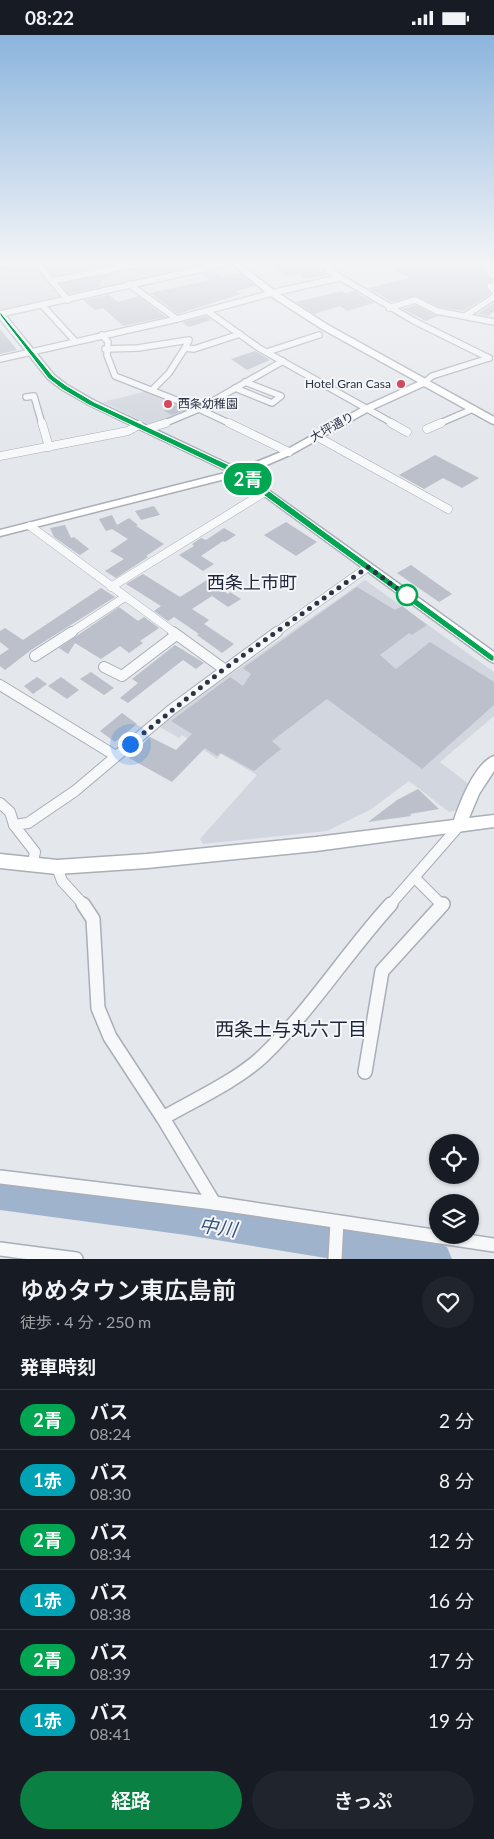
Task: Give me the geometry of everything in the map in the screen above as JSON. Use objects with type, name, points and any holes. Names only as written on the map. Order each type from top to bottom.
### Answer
[{"type":"street","points":[[6,321],[51,377],[64,387],[92,403],[239,473],[494,658]]},
{"type":"street","points":[[57,321],[75,341]]},
{"type":"street","points":[[0,359],[167,321]]},
{"type":"street","points":[[222,321],[283,361],[407,432]]},
{"type":"street","points":[[316,321],[473,409],[492,417]]},
{"type":"street","points":[[415,321],[489,358],[432,376],[425,382]]},
{"type":"street","points":[[185,348],[194,349],[240,334]]},
{"type":"street","points":[[102,335],[108,342],[104,349]]},
{"type":"street","points":[[267,351],[319,335]]},
{"type":"street","points":[[104,349],[138,348],[189,340],[169,373],[152,389]]},
{"type":"street","points":[[104,349],[113,365],[115,376],[199,409],[289,452]]},
{"type":"street","points":[[0,456],[143,427],[162,425],[199,409],[283,361]]},
{"type":"street","name":"大坪通り","points":[[0,533],[239,473],[289,452],[366,409],[425,382]]},
{"type":"street","points":[[235,388],[272,403],[281,396],[245,383]]},
{"type":"street","points":[[26,397],[34,396],[49,447]]},
{"type":"street","points":[[427,429],[473,409]]},
{"type":"street","points":[[316,436],[448,509]]},
{"type":"street","points":[[111,587],[266,492]]},
{"type":"street","points":[[30,526],[224,669]]},
{"type":"street","points":[[14,825],[28,823],[75,791],[224,669],[368,567]]},
{"type":"street","points":[[35,655],[125,597]]},
{"type":"street","points":[[104,667],[122,676],[176,635]]},
{"type":"street","points":[[0,685],[116,756]]},
{"type":"street","points":[[163,1118],[240,1073],[263,1056],[306,1008],[364,935],[454,834],[459,826],[470,793],[485,771],[494,762]]},
{"type":"street","points":[[0,803],[10,812],[14,825],[35,852],[32,866]]},
{"type":"street","points":[[0,861],[32,866],[57,867],[306,845],[494,821]]},
{"type":"street","points":[[57,867],[62,881],[79,898],[93,919],[98,1009],[110,1037],[163,1118],[214,1203]]},
{"type":"street","points":[[364,1072],[382,971],[443,904],[415,878]]},
{"type":"street","points":[[0,1177],[214,1203],[337,1225],[494,1245]]},
{"type":"street","points":[[335,1259],[337,1225]]},
{"type":"street","points":[[0,1249],[76,1259]]},
{"type":"shaded area","points":[[151,390],[195,410],[152,426],[103,402]]},
{"type":"shaded area","points":[[365,580],[494,672],[494,716],[440,762],[470,785],[457,810],[449,812],[409,781],[370,810],[327,831],[203,844],[200,839],[257,775],[221,754],[217,759],[182,735],[179,738],[160,727],[174,714]]},
{"type":"building","points":[[118,321],[146,321],[123,326]]},
{"type":"building","points":[[186,321],[207,321],[189,327],[182,322]]},
{"type":"building","points":[[0,329],[17,350],[0,354]]},
{"type":"building","points":[[255,351],[270,360],[247,370],[231,359]]},
{"type":"building","points":[[176,405],[186,409],[172,415],[164,411]]},
{"type":"building","points":[[435,455],[479,478],[462,488],[443,478],[424,489],[399,475]]},
{"type":"building","points":[[154,506],[160,515],[141,520],[135,511]]},
{"type":"building","points":[[112,515],[117,525],[129,518],[138,525],[136,526],[164,544],[116,578],[105,571],[124,559],[110,551],[128,539],[112,529],[106,531],[99,519]]},
{"type":"building","points":[[286,522],[317,542],[296,556],[264,535]]},
{"type":"building","points":[[65,525],[71,538],[74,537],[89,549],[81,556],[54,537],[50,528]]},
{"type":"building","points":[[224,528],[236,535],[225,542],[223,541],[201,556],[214,564],[203,571],[179,555],[194,546],[192,544],[201,538],[206,540]]},
{"type":"building","points":[[411,565],[452,594],[439,602],[397,573]]},
{"type":"building","points":[[143,574],[180,597],[207,580],[228,594],[230,592],[241,599],[228,607],[212,596],[192,609],[209,620],[204,624],[234,644],[222,653],[174,617],[168,621],[154,611],[161,606],[126,584]]},
{"type":"building","points":[[357,587],[395,610],[402,606],[427,625],[412,635],[409,633],[380,655],[396,669],[430,642],[494,682],[494,705],[422,769],[327,699],[272,741],[281,749],[254,771],[221,753],[217,756],[205,748],[172,782],[129,758],[150,737],[176,750],[192,734],[171,721],[230,677],[243,686],[251,674],[243,668]]},
{"type":"building","points":[[101,588],[115,597],[31,650],[5,670],[0,666],[0,655],[9,649],[0,642],[0,631],[5,628],[23,640]]},
{"type":"building","points":[[119,607],[138,621],[144,617],[159,628],[140,641],[143,643],[129,653],[120,646],[101,659],[75,643],[68,654],[59,648]]},
{"type":"building","points":[[175,645],[204,663],[196,669],[183,660],[128,703],[120,698],[138,683],[132,679]]},
{"type":"building","points":[[91,672],[114,688],[104,695],[80,679]]},
{"type":"building","points":[[37,677],[47,684],[33,694],[24,686]]},
{"type":"building","points":[[61,677],[79,690],[67,699],[48,686]]},
{"type":"building","points":[[122,713],[137,724],[115,742],[100,731]]},
{"type":"building","points":[[418,789],[439,809],[410,814],[411,816],[368,822],[397,800]]},
{"type":"waterway","name":"中川","points":[[0,1194],[186,1219],[435,1259]]},
{"type":"bus line","name":"2青","points":[[6,321],[51,377],[64,387],[92,403],[239,473],[494,658]]},
{"type":"place","name":"Hotel Gran Casa","points":[[401,384]]},
{"type":"place","name":"西条幼稚園","points":[[168,404]]},
{"type":"district","name":"西条上市町","points":[[252,583]]},
{"type":"district","name":"西条土与丸六丁目","points":[[291,1029]]},
{"type":"route","points":[[130,744],[224,669],[368,567],[413,600],[407,595]]}]
